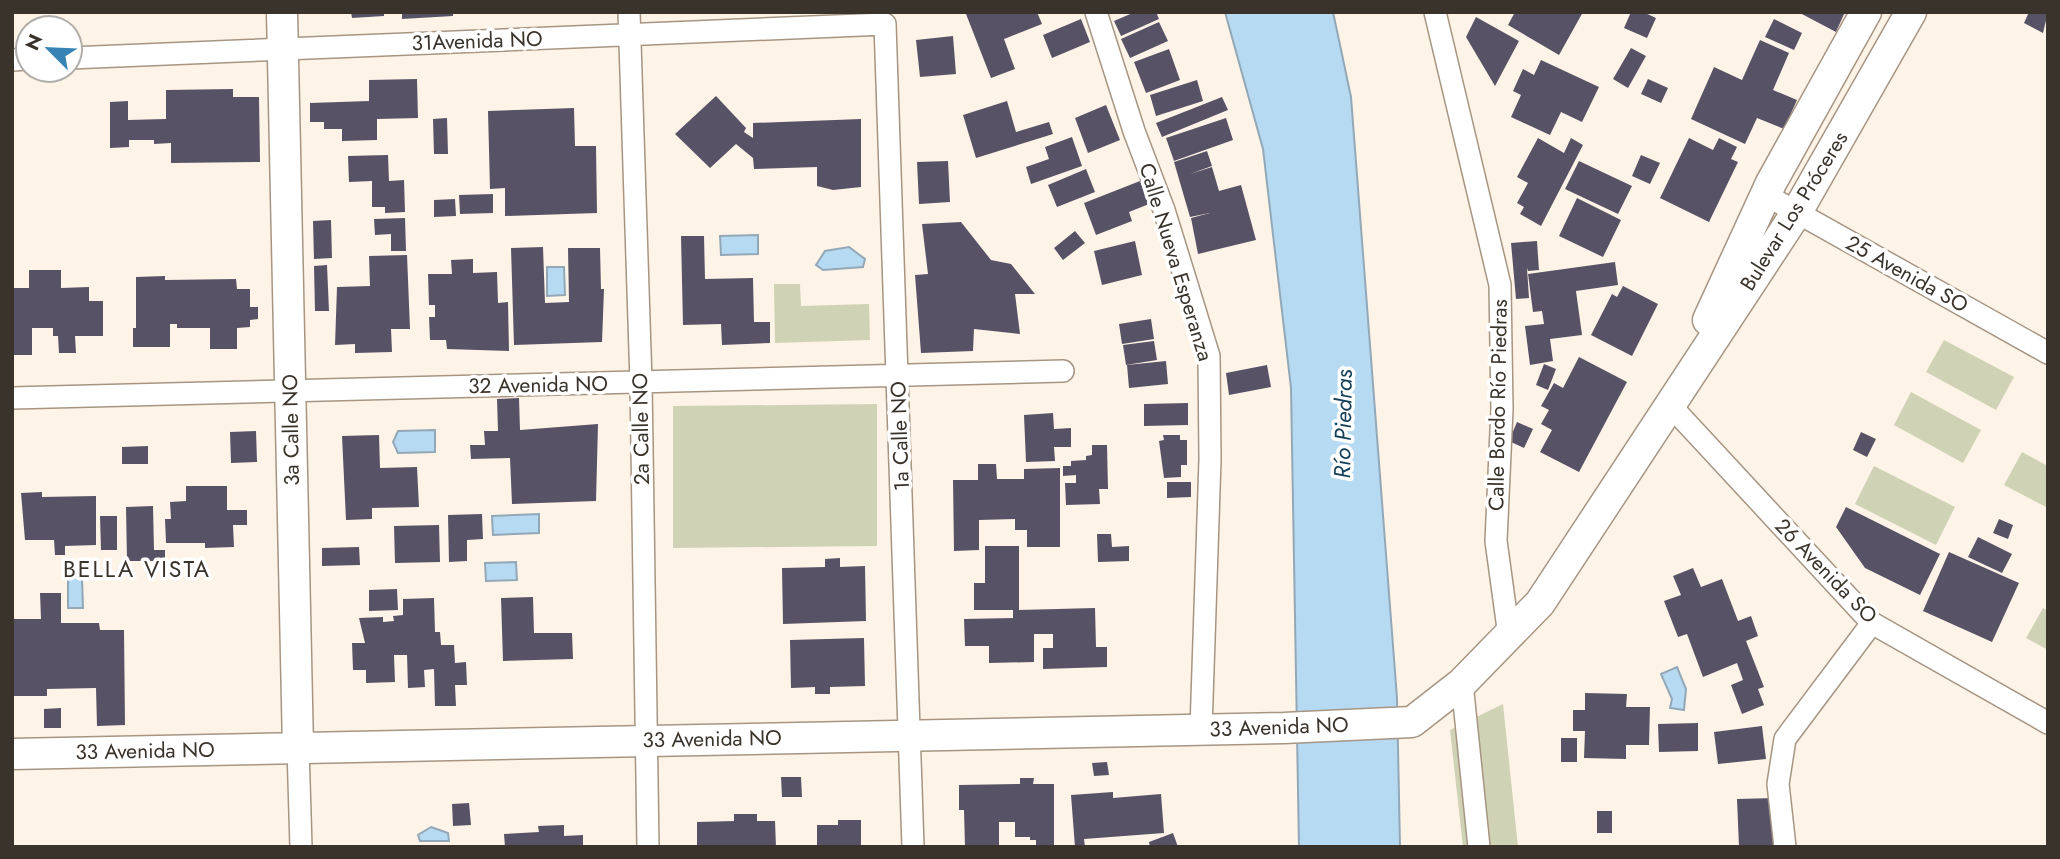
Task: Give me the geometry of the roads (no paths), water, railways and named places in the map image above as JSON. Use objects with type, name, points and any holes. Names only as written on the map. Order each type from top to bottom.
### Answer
[{"type":"street","name":"3a Calle NO","points":[[282,12],[301,847]]},
{"type":"street","name":"2a Calle NO","points":[[629,12],[641,382],[648,847]]},
{"type":"street","name":"Calle Nueva Esperanza","points":[[1096,12],[1134,131],[1164,210],[1209,356],[1210,460],[1201,729]]},
{"type":"street","name":"Bulevar Los Próceres","points":[[1669,404],[1766,195],[1866,12]]},
{"type":"street","name":"Bulevar Los Próceres","points":[[1412,722],[1462,683],[1540,603],[1614,495],[1669,404],[1797,212],[1911,12]]},
{"type":"street","name":"Calle Bordo Río Piedras","points":[[1442,18],[1500,285],[1502,409],[1496,541],[1509,636]]},
{"type":"street","name":"31Avenida NO","points":[[84,57],[885,24]]},
{"type":"street","name":"1a Calle NO","points":[[885,24],[913,847]]},
{"type":"street","name":"25 Avenida SO","points":[[1766,195],[2048,353]]},
{"type":"street","name":"32 Avenida NO","points":[[12,398],[1063,371]]},
{"type":"street","name":"26 Avenida SO","points":[[1669,404],[1872,623],[2048,723]]},
{"type":"street","points":[[1785,847],[1778,784],[1785,739],[1872,623]]},
{"type":"street","points":[[1462,683],[1479,847]]},
{"type":"street","name":"33 Avenida NO","points":[[12,754],[1284,728],[1412,722]]},
{"type":"water","name":"Río Piedras","points":[[1225,12],[1333,12],[1351,97],[1397,698],[1400,847],[1299,847],[1291,388],[1263,149]]},
{"type":"water","points":[[758,235],[758,254],[721,255],[720,236]]},
{"type":"water","points":[[849,247],[865,259],[863,267],[823,270],[816,265],[825,251]]},
{"type":"water","points":[[547,267],[564,267],[565,295],[547,296]]},
{"type":"water","points":[[435,430],[435,452],[398,453],[393,442],[398,431]]},
{"type":"water","points":[[539,514],[539,533],[493,535],[492,516]]},
{"type":"water","points":[[516,562],[517,580],[486,581],[485,563]]},
{"type":"water","points":[[68,577],[82,577],[83,608],[68,608]]},
{"type":"water","points":[[1677,667],[1686,689],[1684,710],[1670,708],[1672,699],[1661,674]]},
{"type":"water","points":[[431,827],[448,833],[449,841],[420,841],[418,835]]},
{"type":"district","name":"BELLA VISTA","points":[[137,569]]}]
